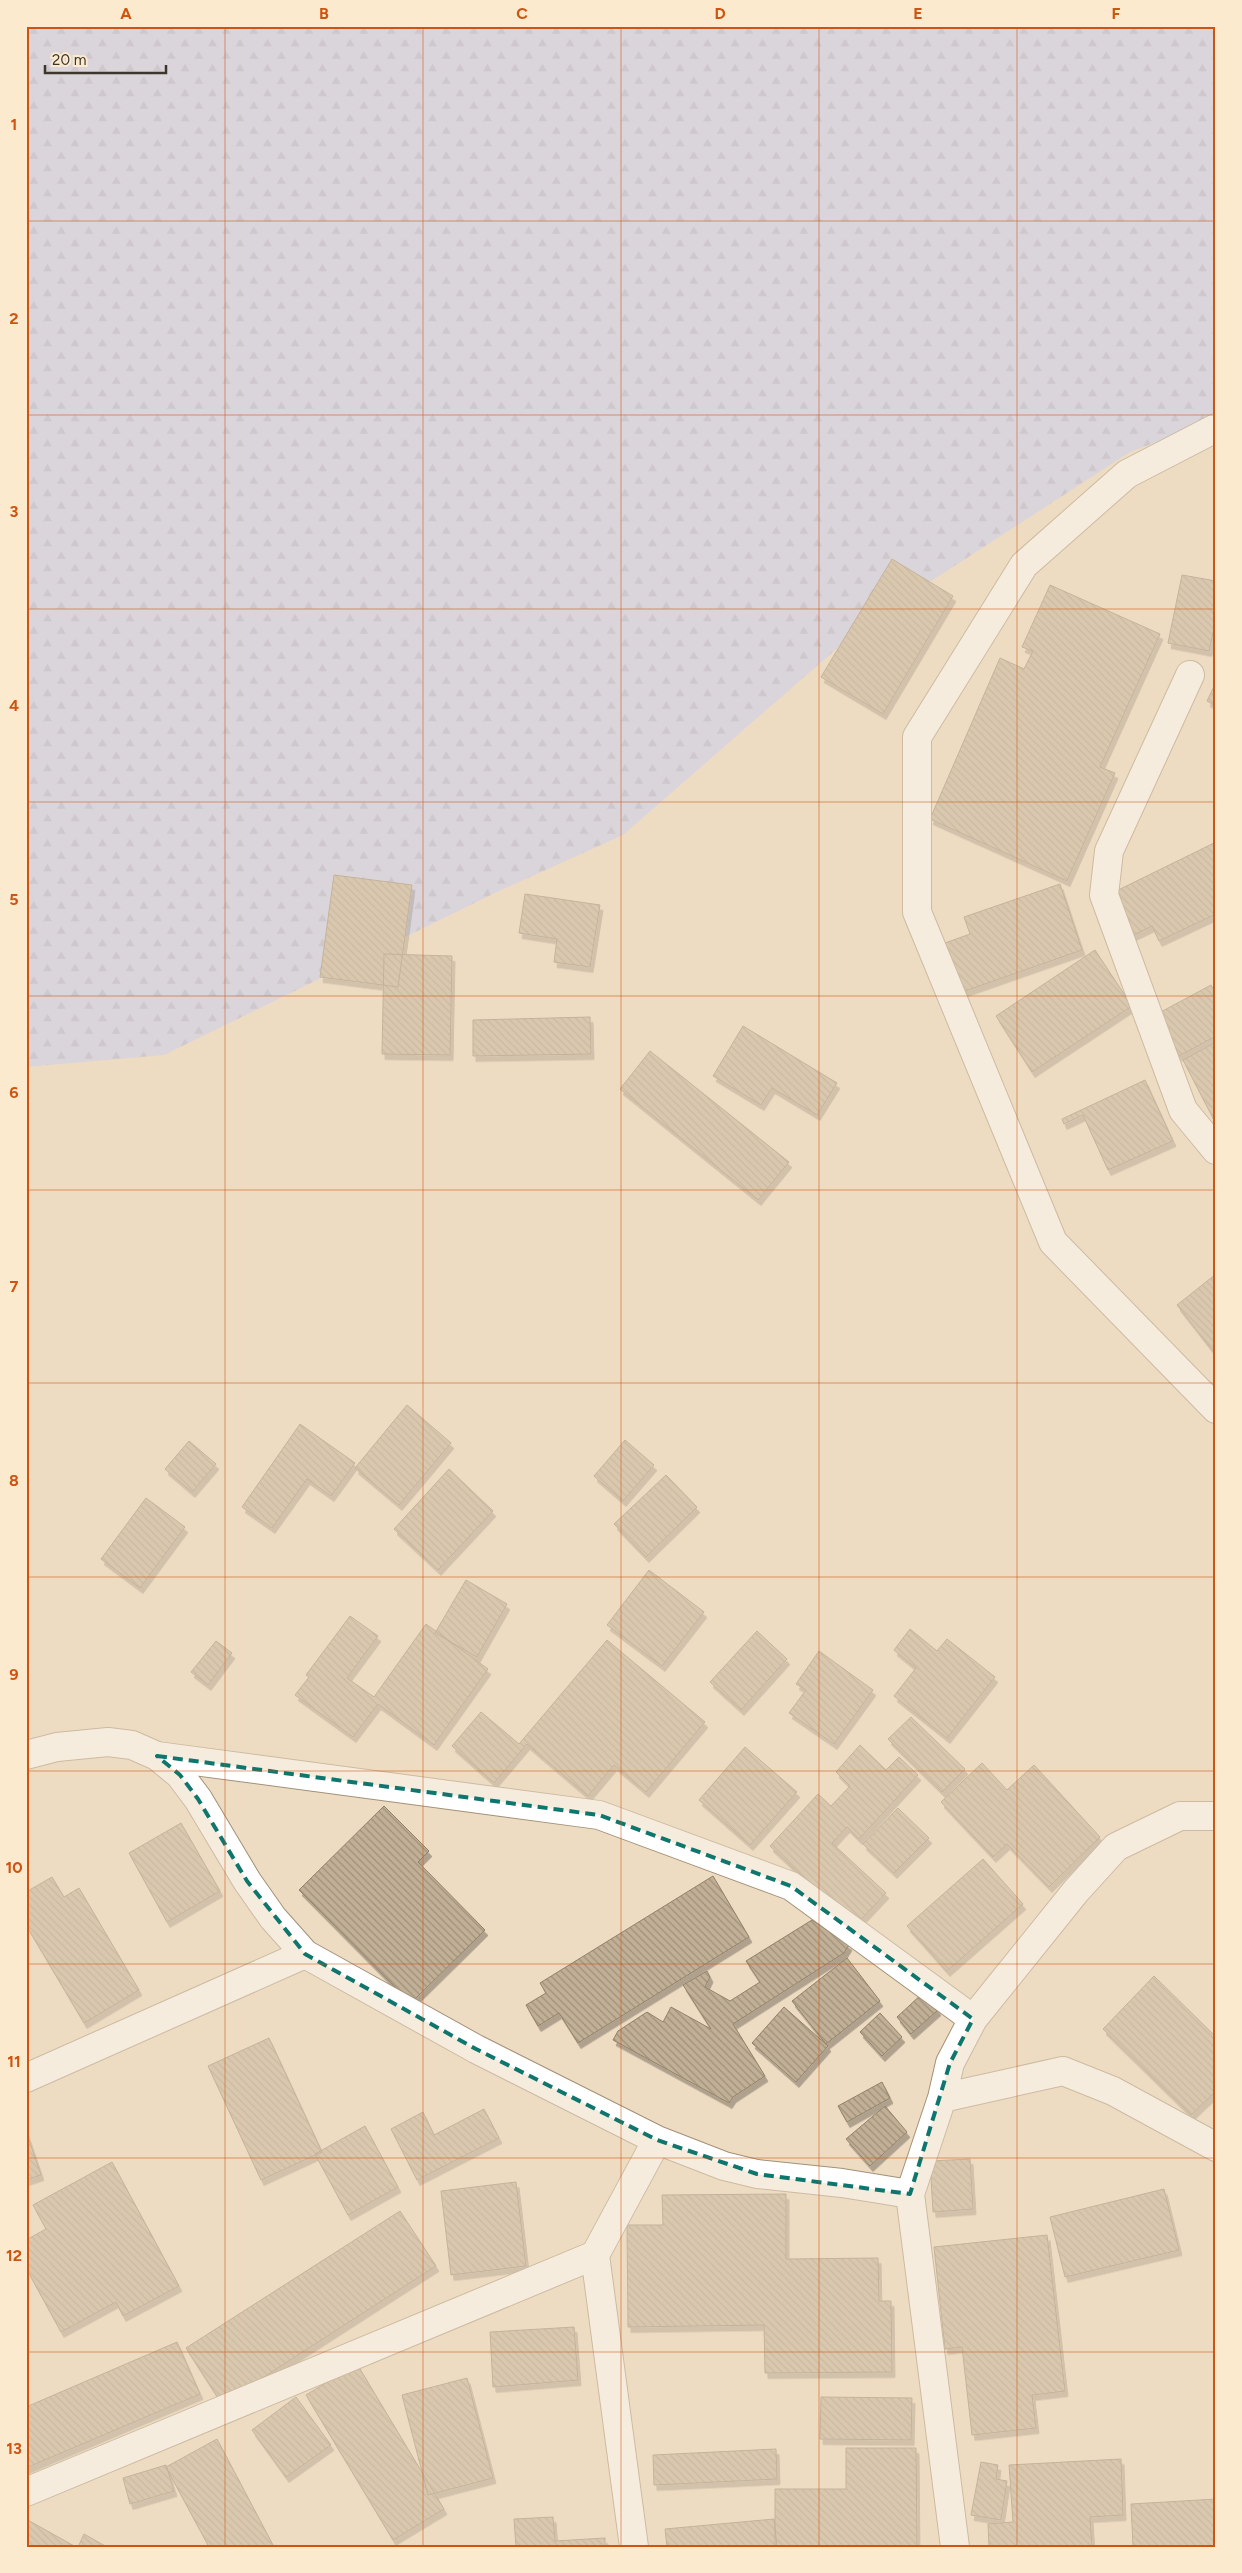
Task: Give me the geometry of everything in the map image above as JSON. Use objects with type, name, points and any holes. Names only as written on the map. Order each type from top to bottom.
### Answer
[{"type":"street","points":[[1216,428],[1127,474],[1024,565],[917,738],[917,912],[1052,1242],[1216,1409]]},
{"type":"street","points":[[1190,675],[1109,851],[1104,895],[1183,1110],[1216,1150]]},
{"type":"street","points":[[26,1755],[57,1747],[108,1742],[132,1745],[157,1756],[180,1775],[198,1799],[247,1881],[273,1918],[305,1954],[476,2048],[657,2140],[724,2166],[757,2174],[910,2194]]},
{"type":"street","points":[[157,1756],[598,1815],[791,1886],[973,2019]]},
{"type":"street","points":[[955,2547],[910,2194],[942,2098],[950,2063],[973,2019],[1076,1891],[1116,1847],[1180,1816],[1216,1816]]},
{"type":"street","points":[[26,2078],[305,1954]]},
{"type":"street","points":[[942,2098],[1064,2071],[1113,2092],[1216,2147]]},
{"type":"street","points":[[634,2547],[594,2255],[657,2140]]},
{"type":"street","points":[[26,2492],[594,2255]]},
{"type":"highlighted area","points":[[157,1756],[599,1815],[791,1886],[973,2019],[950,2063],[910,2194],[757,2174],[657,2140],[476,2049],[305,1954],[247,1881],[198,1799],[180,1775]]},
{"type":"green space","points":[[26,26],[1216,26],[1216,420],[1130,452],[865,624],[623,835],[499,891],[164,1055],[26,1067]]},
{"type":"building","points":[[892,559],[953,596],[883,714],[821,677]]},
{"type":"building","points":[[1182,575],[1216,581],[1216,619],[1209,651],[1168,643]]},
{"type":"building","points":[[1050,585],[1160,634],[1100,767],[1115,773],[1067,881],[930,819],[1000,658],[1024,669],[1033,651],[1022,647]]},
{"type":"building","points":[[1216,682],[1216,706],[1207,701]]},
{"type":"building","points":[[1216,842],[1216,914],[1159,941],[1152,926],[1125,939],[1104,897]]},
{"type":"building","points":[[334,875],[412,885],[398,987],[320,977]]},
{"type":"building","points":[[1060,884],[1082,950],[962,992],[945,943],[970,934],[964,917]]},
{"type":"building","points":[[525,894],[600,905],[590,967],[554,962],[557,939],[519,933]]},
{"type":"building","points":[[1095,950],[1132,1006],[1032,1072],[996,1016]]},
{"type":"building","points":[[384,954],[452,956],[450,1055],[382,1054]]},
{"type":"building","points":[[1211,985],[1216,994],[1216,1036],[1179,1056],[1157,1014]]},
{"type":"building","points":[[590,1017],[591,1054],[473,1056],[473,1020]]},
{"type":"building","points":[[743,1026],[837,1083],[817,1115],[772,1088],[761,1105],[713,1076]]},
{"type":"building","points":[[1216,1042],[1216,1124],[1183,1060]]},
{"type":"building","points":[[650,1051],[789,1162],[758,1200],[620,1089]]},
{"type":"building","points":[[1145,1080],[1173,1141],[1108,1170],[1083,1115],[1064,1124],[1062,1119]]},
{"type":"building","points":[[1216,1274],[1216,1355],[1177,1305]]},
{"type":"building","points":[[407,1405],[451,1443],[399,1505],[355,1468]]},
{"type":"building","points":[[300,1424],[355,1463],[331,1496],[307,1479],[272,1528],[242,1507]]},
{"type":"building","points":[[625,1440],[654,1465],[623,1501],[594,1476]]},
{"type":"building","points":[[189,1441],[216,1464],[192,1492],[165,1469]]},
{"type":"building","points":[[449,1469],[493,1511],[438,1570],[394,1529]]},
{"type":"building","points":[[666,1475],[697,1507],[646,1557],[614,1524]]},
{"type":"building","points":[[146,1498],[185,1527],[140,1588],[101,1559]]},
{"type":"building","points":[[649,1570],[704,1612],[662,1666],[607,1625]]},
{"type":"building","points":[[466,1580],[507,1604],[477,1657],[435,1633]]},
{"type":"building","points":[[350,1616],[378,1636],[347,1678],[374,1697],[426,1624],[488,1669],[434,1745],[378,1704],[353,1737],[295,1695],[309,1677],[306,1675]]},
{"type":"building","points":[[910,1629],[937,1651],[947,1639],[995,1677],[947,1738],[894,1696],[916,1668],[894,1650]]},
{"type":"building","points":[[757,1631],[787,1659],[741,1710],[710,1682]]},
{"type":"building","points":[[607,1640],[705,1722],[646,1792],[614,1765],[588,1796],[527,1744],[494,1783],[452,1746],[481,1712],[519,1744]]},
{"type":"building","points":[[216,1641],[232,1653],[208,1685],[191,1672]]},
{"type":"building","points":[[819,1651],[873,1690],[834,1744],[789,1713],[806,1690],[796,1684]]},
{"type":"building","points":[[911,1717],[965,1769],[942,1792],[888,1739]]},
{"type":"building","points":[[860,1745],[886,1770],[899,1757],[918,1775],[859,1839],[847,1827],[832,1843],[886,1893],[855,1926],[770,1846],[818,1794],[831,1806],[850,1786],[836,1772]]},
{"type":"building","points":[[745,1747],[797,1792],[750,1845],[699,1800]]},
{"type":"building","points":[[982,1763],[1007,1790],[1034,1765],[1100,1837],[1049,1887],[1007,1844],[993,1857],[941,1802]]},
{"type":"building","points":[[384,1806],[429,1851],[418,1862],[485,1930],[411,2003],[299,1890]]},
{"type":"building","points":[[898,1808],[929,1838],[894,1873],[863,1844]]},
{"type":"building","points":[[181,1823],[220,1891],[167,1922],[129,1853]]},
{"type":"building","points":[[983,1859],[1023,1904],[947,1971],[907,1926]]},
{"type":"building","points":[[713,1876],[749,1937],[578,2043],[559,2013],[538,2026],[526,2005],[546,1993],[540,1983]]},
{"type":"building","points":[[52,1877],[64,1897],[79,1888],[139,1990],[84,2023],[26,1925],[26,1892]]},
{"type":"building","points":[[812,1920],[849,1945],[844,1953],[733,2024],[765,2076],[733,2097],[729,2103],[613,2040],[618,2031],[647,2012],[663,2022],[671,2007],[711,2029],[683,1985],[707,1971],[710,1977],[705,1987],[730,2001],[760,1982],[746,1961]]},
{"type":"building","points":[[847,1958],[880,2001],[826,2044],[792,2001]]},
{"type":"building","points":[[1154,1976],[1216,2037],[1216,2091],[1191,2115],[1103,2029]]},
{"type":"building","points":[[923,1993],[938,2010],[911,2034],[897,2017]]},
{"type":"building","points":[[784,2007],[828,2046],[796,2082],[752,2043]]},
{"type":"building","points":[[880,2013],[902,2037],[882,2056],[860,2032]]},
{"type":"building","points":[[269,2038],[322,2152],[261,2180],[208,2066]]},
{"type":"building","points":[[882,2082],[890,2098],[847,2122],[838,2106]]},
{"type":"building","points":[[885,2106],[907,2132],[870,2166],[846,2139]]},
{"type":"building","points":[[484,2109],[499,2138],[417,2180],[391,2129],[423,2112],[434,2135]]},
{"type":"building","points":[[365,2126],[398,2187],[348,2215],[315,2154]]},
{"type":"building","points":[[26,2131],[41,2175],[26,2180]]},
{"type":"building","points":[[970,2159],[973,2209],[933,2212],[930,2161]]},
{"type":"building","points":[[112,2162],[179,2286],[123,2316],[116,2302],[61,2332],[26,2268],[26,2240],[46,2229],[33,2205]]},
{"type":"building","points":[[516,2182],[526,2266],[451,2275],[441,2191]]},
{"type":"building","points":[[1164,2189],[1179,2250],[1065,2277],[1050,2217]]},
{"type":"building","points":[[786,2194],[786,2259],[878,2258],[879,2301],[891,2301],[892,2372],[765,2373],[764,2325],[628,2327],[627,2225],[663,2225],[662,2195]]},
{"type":"building","points":[[400,2211],[436,2266],[222,2404],[186,2348]]},
{"type":"building","points":[[1047,2235],[1065,2391],[1032,2395],[1036,2428],[972,2435],[962,2347],[945,2349],[934,2247]]},
{"type":"building","points":[[574,2327],[578,2380],[493,2387],[490,2332]]},
{"type":"building","points":[[177,2342],[200,2394],[26,2468],[26,2407]]},
{"type":"building","points":[[357,2364],[444,2509],[393,2540],[306,2395]]},
{"type":"building","points":[[467,2378],[493,2478],[428,2495],[402,2395]]},
{"type":"building","points":[[296,2397],[331,2445],[286,2477],[252,2430]]},
{"type":"building","points":[[821,2397],[912,2398],[911,2440],[820,2439]]},
{"type":"building","points":[[217,2439],[274,2547],[209,2547],[166,2467]]},
{"type":"building","points":[[846,2448],[916,2448],[917,2547],[775,2547],[775,2489],[846,2489]]},
{"type":"building","points":[[776,2449],[777,2479],[654,2485],[653,2455]]},
{"type":"building","points":[[1121,2459],[1123,2515],[1090,2517],[1092,2547],[989,2547],[988,2524],[1013,2522],[1009,2465]]},
{"type":"building","points":[[981,2462],[998,2465],[996,2479],[1007,2481],[1001,2520],[971,2515]]},
{"type":"building","points":[[166,2465],[174,2491],[130,2504],[123,2478]]},
{"type":"building","points":[[1216,2499],[1216,2547],[1133,2547],[1131,2504]]},
{"type":"building","points":[[553,2517],[555,2541],[605,2538],[605,2547],[516,2547],[514,2519]]},
{"type":"building","points":[[26,2519],[76,2547],[26,2547]]},
{"type":"building","points":[[774,2519],[777,2547],[667,2547],[665,2529]]},
{"type":"building","points":[[84,2534],[107,2547],[78,2547]]}]
